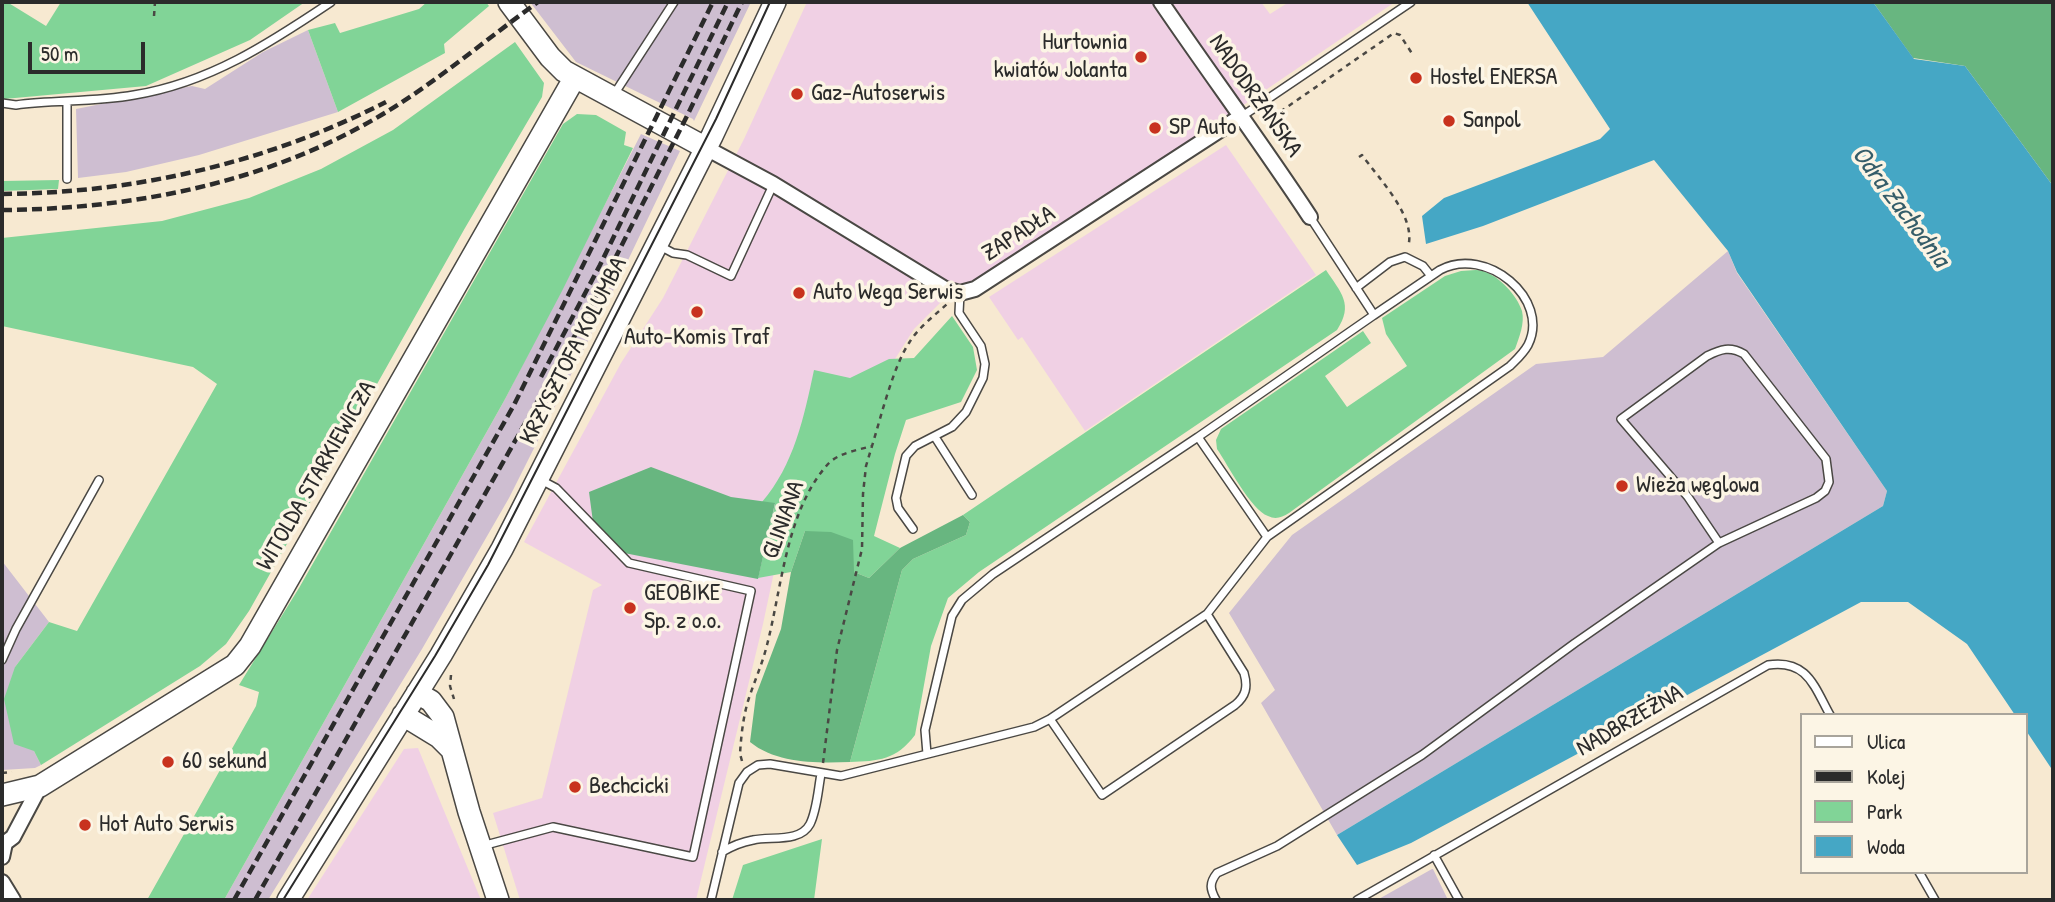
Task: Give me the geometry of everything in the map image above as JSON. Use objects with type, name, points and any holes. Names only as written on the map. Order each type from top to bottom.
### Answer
[{"type":"street","points":[[509,2],[550,57],[575,77],[773,184],[945,289],[960,293]]},
{"type":"street","name":"KRZYSZTOFA KOLUMBA","points":[[288,900],[493,565],[706,148],[775,2]]},
{"type":"street","name":"NADODRZAŃSKA","points":[[1161,2],[1240,117],[1264,146],[1310,217]]},
{"type":"street","name":"WITOLDA STARKIEWICZA","points":[[2,794],[40,786],[235,665],[250,646],[575,77]]},
{"type":"street","name":"ZAPADŁA","points":[[960,293],[975,289],[1240,117]]},
{"type":"street","points":[[417,693],[431,701],[440,713],[498,900]]},
{"type":"street","points":[[403,715],[439,737],[451,749]]},
{"type":"street","points":[[3,846],[13,836],[40,786]]},
{"type":"street","points":[[2,882],[13,900]]},
{"type":"lane","points":[[2,103],[16,105],[132,96],[190,81],[261,48],[331,2]]},
{"type":"lane","points":[[612,96],[674,2]]},
{"type":"lane","points":[[1240,117],[1411,2]]},
{"type":"lane","points":[[66,179],[68,102]]},
{"type":"lane","points":[[657,245],[731,276],[773,184]]},
{"type":"lane","points":[[1310,217],[1374,315]]},
{"type":"lane","points":[[1356,288],[1390,262],[1405,257],[1423,266],[1431,276]]},
{"type":"lane","points":[[710,900],[739,783],[747,772],[758,765],[770,764],[821,775],[852,775],[1017,733],[1049,719],[1207,614],[1267,537],[1510,366],[1528,345],[1531,333],[1527,306],[1513,284],[1499,272],[1482,265],[1449,265],[985,580],[962,600],[952,616],[925,730],[927,754]]},
{"type":"lane","points":[[913,529],[898,508],[896,498],[906,456],[915,446],[952,426],[966,412],[983,378],[985,364],[981,346],[960,313],[960,293]]},
{"type":"lane","points":[[1216,900],[1211,888],[1217,873],[1277,846],[1422,755],[1586,635],[1719,543],[1816,498],[1825,491],[1829,482],[1826,459],[1819,448],[1744,354],[1733,348],[1721,349],[1707,356],[1620,419],[1688,497],[1719,543]]},
{"type":"lane","points":[[1198,436],[1267,537]]},
{"type":"lane","points":[[935,437],[972,495]]},
{"type":"lane","points":[[480,846],[554,827],[693,856],[751,591],[629,563],[556,488],[538,479]]},
{"type":"lane","points":[[2,660],[16,629],[99,480]]},
{"type":"lane","points":[[1049,719],[1102,795],[1243,698],[1247,684],[1244,673],[1207,614]]},
{"type":"lane","name":"NADBRZEŻNA","points":[[1357,900],[1768,665],[1789,664],[1803,672],[1829,713]]},
{"type":"lane","points":[[722,852],[731,846],[755,839],[793,836],[804,832],[811,823],[821,775]]},
{"type":"lane","points":[[1434,855],[1460,900]]},
{"type":"lane","points":[[1920,874],[1935,900]]},
{"type":"path","points":[[154,16],[155,2]]},
{"type":"path","points":[[1264,127],[1267,120],[1394,33],[1400,35],[1413,55]]},
{"type":"path","points":[[1359,157],[1362,155],[1408,221],[1410,242],[1405,257]]},
{"type":"path","points":[[821,775],[837,650],[862,549],[866,466],[889,392],[909,344],[931,318],[960,293]]},
{"type":"path","name":"GLINIANA","points":[[747,772],[740,754],[747,703],[766,650],[786,554],[806,499],[830,461],[872,446]]},
{"type":"path","points":[[454,669],[450,683],[456,704]]},
{"type":"shaded area","points":[[530,2],[751,2],[694,121],[576,62]]},
{"type":"shaded area","points":[[807,2],[1261,2],[1270,14],[1289,2],[1395,2],[990,271],[973,282],[955,288],[914,329],[781,539],[696,900],[520,900],[493,813],[542,798],[593,590],[602,585],[524,542],[621,363],[663,298],[744,139]]},
{"type":"shaded area","points":[[308,30],[338,112],[199,155],[126,172],[78,178],[76,109],[192,86],[205,89],[263,52]]},
{"type":"shaded area","points":[[641,134],[680,151],[509,498],[422,649],[268,900],[224,900],[504,401]]},
{"type":"shaded area","points":[[1226,145],[1316,275],[1085,431],[1022,337],[1018,340],[989,297]]},
{"type":"shaded area","points":[[1728,251],[1737,273],[1887,491],[1883,506],[1337,835],[1261,703],[1275,690],[1229,613],[1292,535],[1536,364],[1603,357]]},
{"type":"shaded area","points":[[2,561],[49,622],[15,667],[34,751],[41,765],[35,768],[2,770]]},
{"type":"shaded area","points":[[418,748],[481,900],[307,900],[404,749]]},
{"type":"shaded area","points":[[1432,869],[1448,900],[1377,900]]},
{"type":"green space","points":[[2,2],[7,2],[46,26],[61,2],[305,2],[250,40],[146,86],[4,99]]},
{"type":"green space","points":[[427,2],[486,2],[489,6],[444,44],[445,53],[338,112],[308,30],[335,23],[340,33],[419,9]]},
{"type":"green space","points":[[1873,2],[2053,2],[2053,186],[1965,66],[1913,58]]},
{"type":"green space","points":[[515,42],[544,83],[542,97],[249,611],[226,644],[200,666],[41,765],[34,751],[14,744],[4,699],[15,667],[49,622],[77,631],[217,384],[193,367],[2,326],[2,238],[162,221],[249,198],[321,169],[393,130]]},
{"type":"green space","points":[[577,114],[596,115],[626,132],[624,145],[633,148],[504,401],[224,900],[147,900],[256,706],[259,692],[239,685],[299,588],[563,124]]},
{"type":"green space","points":[[59,180],[58,189],[2,191],[2,181]]},
{"type":"green space","points":[[1326,270],[1344,299],[1345,313],[1337,330],[979,572],[948,598],[931,646],[915,735],[901,750],[886,758],[850,762],[902,570],[913,559],[966,535],[970,522],[963,515]]},
{"type":"green space","points":[[1478,270],[1489,273],[1512,293],[1522,311],[1523,320],[1515,349],[1289,513],[1274,518],[1261,512],[1247,496],[1217,449],[1216,440],[1221,429],[1363,331],[1371,343],[1325,376],[1347,407],[1407,366],[1386,334],[1382,318],[1445,276]]},
{"type":"green space","points":[[952,316],[973,347],[977,370],[961,402],[906,420],[874,536],[900,548],[869,578],[854,572],[805,531],[791,572],[758,578],[775,504],[762,502],[773,488],[790,456],[802,423],[814,370],[850,378],[889,359],[914,358]]},
{"type":"green space","points":[[651,467],[731,497],[775,503],[758,579],[624,553],[593,522],[589,492]]},
{"type":"green space","points":[[963,515],[970,522],[966,535],[913,559],[902,570],[850,762],[798,761],[772,755],[750,742],[756,695],[781,629],[791,572],[805,531],[831,532],[853,540],[854,572],[869,578],[900,548]]},
{"type":"green space","points":[[822,839],[814,900],[732,900],[743,865]]},
{"type":"water","name":"Odra Zachodnia","points":[[1527,2],[1873,2],[1914,59],[1965,66],[2053,186],[2053,771],[2027,732],[2027,713],[2014,713],[1967,644],[1908,602],[1861,602],[1411,843],[1357,865],[1337,835],[1883,506],[1887,491],[1737,272],[1728,251],[1654,160],[1483,226],[1426,244],[1422,216],[1444,198],[1600,139],[1610,129]]},
{"type":"tram line","points":[[283,900],[435,656],[488,565],[716,119],[770,2]]},
{"type":"railway","points":[[2,210],[103,204],[152,197],[202,187],[298,156],[344,136],[407,99],[538,2]]},
{"type":"railway","points":[[234,900],[514,405],[713,2]]},
{"type":"railway","points":[[541,377],[600,265],[728,2]]},
{"type":"railway","points":[[255,900],[587,314],[742,2]]},
{"type":"railway","points":[[2,194],[102,188],[199,171],[294,142],[386,102]]},
{"type":"place","name":"Hurtownia kwiatów Jolanta","points":[[1141,57]]},
{"type":"place","name":"Hostel ENERSA","points":[[1416,78]]},
{"type":"place","name":"Gaz-Autoserwis","points":[[797,94]]},
{"type":"place","name":"Sanpol","points":[[1449,121]]},
{"type":"place","name":"SP Auto","points":[[1155,128]]},
{"type":"place","name":"Auto Wega Serwis","points":[[799,293]]},
{"type":"place","name":"Auto-Komis Traf","points":[[697,312]]},
{"type":"place","name":"Wieża węglowa","points":[[1622,486]]},
{"type":"place","name":"GEOBIKE Sp. z o.o.","points":[[630,608]]},
{"type":"place","name":"60 sekund","points":[[168,762]]},
{"type":"place","name":"Bechcicki","points":[[575,787]]},
{"type":"place","name":"Hot Auto Serwis","points":[[85,825]]}]
